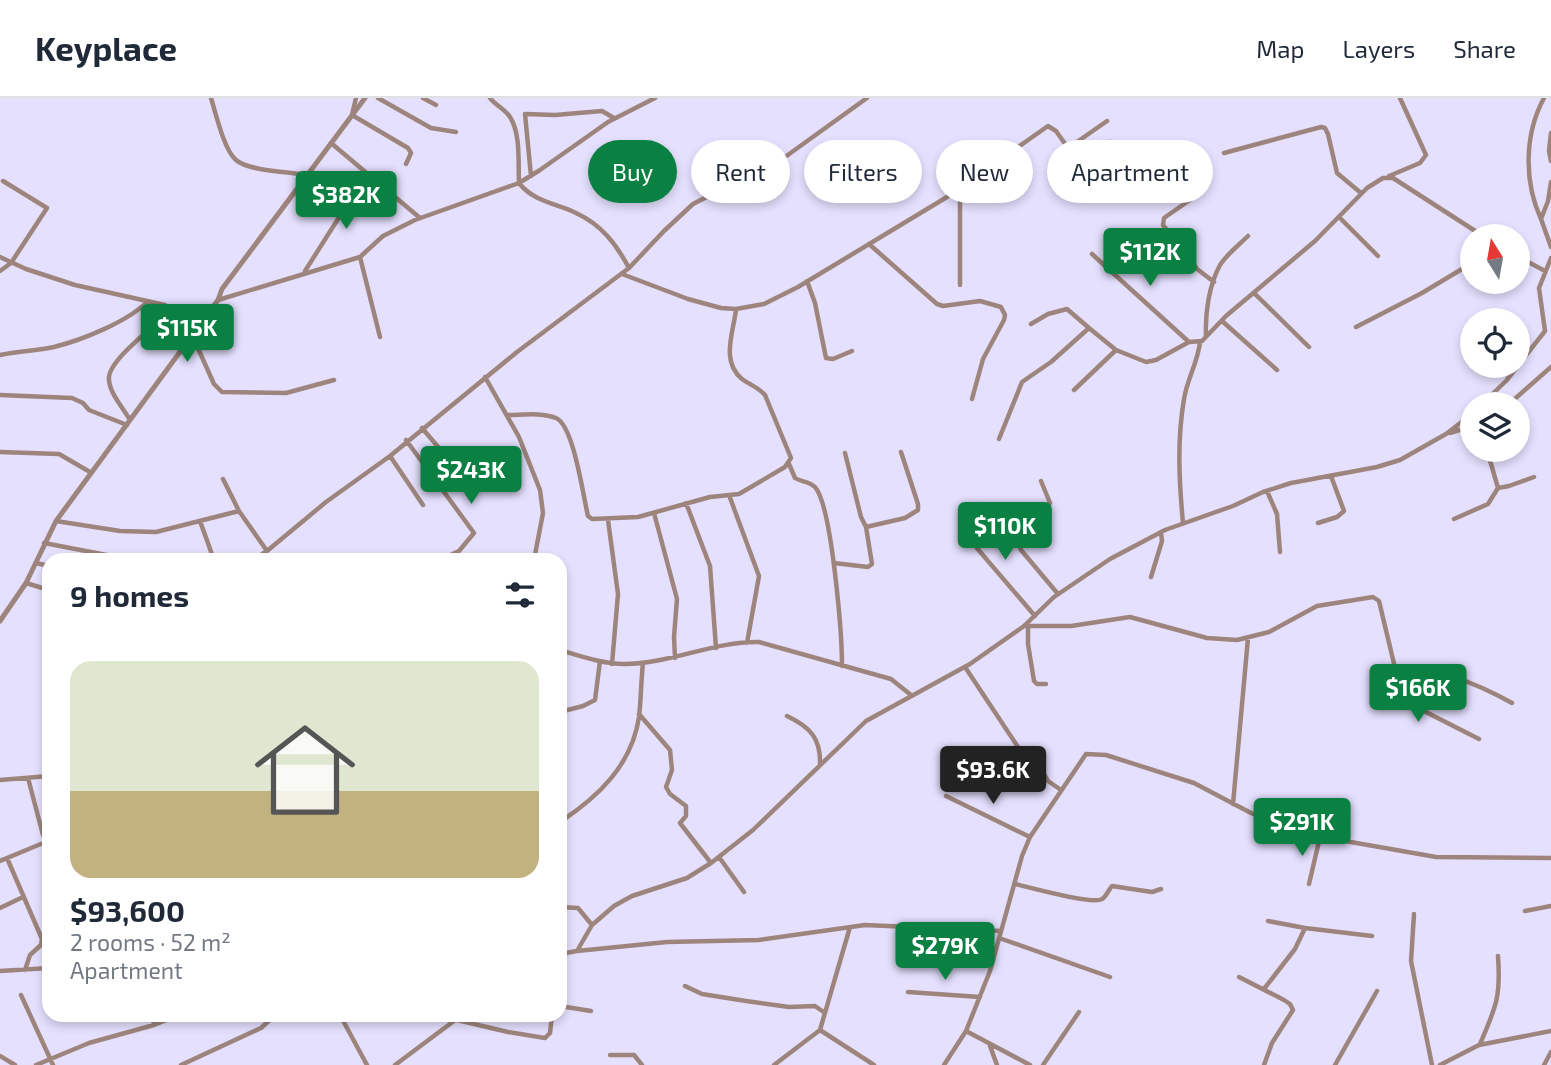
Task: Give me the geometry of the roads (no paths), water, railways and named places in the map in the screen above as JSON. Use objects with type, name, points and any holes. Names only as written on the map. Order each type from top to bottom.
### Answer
[{"type":"street","points":[[211,98],[235,160],[245,166],[307,176]]},
{"type":"street","points":[[352,114],[356,98]]},
{"type":"street","points":[[0,621],[26,583],[43,543],[56,521],[90,472],[365,98]]},
{"type":"street","points":[[378,98],[431,128],[456,132]]},
{"type":"street","points":[[423,98],[436,105]]},
{"type":"street","points":[[490,98],[509,116],[515,129],[519,183],[527,193],[541,201],[575,212],[598,226],[610,237],[629,268]]},
{"type":"street","points":[[218,300],[360,257],[383,236],[420,218],[519,183],[614,118],[655,98]]},
{"type":"street","points":[[264,553],[326,502],[390,456],[485,377],[622,274],[693,204],[785,157],[867,98]]},
{"type":"street","points":[[1031,324],[1048,314],[1067,309],[1116,350],[1151,362],[1189,342],[1200,342],[1306,249],[1374,182],[1420,163],[1426,155],[1400,98]]},
{"type":"street","points":[[1544,98],[1536,118],[1528,159],[1531,194],[1551,247]]},
{"type":"street","points":[[531,176],[524,117],[526,113],[555,115],[599,111],[614,118]]},
{"type":"street","points":[[352,114],[408,148],[411,153],[406,164]]},
{"type":"street","points":[[1081,140],[1107,121]]},
{"type":"street","points":[[1028,140],[1048,126],[1056,131],[1062,140]]},
{"type":"street","points":[[515,129],[525,127]]},
{"type":"street","points":[[1224,153],[1311,129],[1325,128],[1337,173],[1362,193]]},
{"type":"street","points":[[1551,133],[1551,161]]},
{"type":"street","points":[[331,143],[420,218]]},
{"type":"street","points":[[304,272],[350,200],[370,176]]},
{"type":"street","points":[[1388,177],[1464,224]]},
{"type":"street","points":[[0,271],[11,263],[47,208],[2,181]]},
{"type":"street","points":[[1541,219],[1551,182]]},
{"type":"street","points":[[622,274],[688,299],[736,309],[776,299],[936,203]]},
{"type":"street","points":[[960,203],[960,285]]},
{"type":"street","points":[[1185,203],[1164,218],[1163,225],[1198,269],[1214,282]]},
{"type":"street","points":[[1339,217],[1378,256]]},
{"type":"street","points":[[1206,337],[1208,304],[1221,265],[1248,236]]},
{"type":"street","points":[[869,244],[937,304],[980,301],[1001,307],[1004,320],[983,359],[972,399]]},
{"type":"street","points":[[1092,254],[1158,311],[1189,342]]},
{"type":"street","points":[[0,257],[75,285],[165,305],[193,332],[214,384],[222,392],[286,393],[334,380]]},
{"type":"street","points":[[360,257],[380,337]]},
{"type":"street","points":[[1495,392],[1506,382],[1545,331],[1545,316],[1539,295],[1551,258]]},
{"type":"street","points":[[1530,263],[1545,271]]},
{"type":"street","points":[[1356,327],[1460,270]]},
{"type":"street","points":[[807,281],[815,303],[826,358],[833,359],[852,351]]},
{"type":"street","points":[[1254,293],[1309,347]]},
{"type":"street","points":[[0,355],[45,349],[71,341],[135,313],[147,302]]},
{"type":"street","points":[[507,415],[552,417],[561,421],[570,444],[588,516],[592,519],[608,520],[654,513],[710,497],[743,493],[789,464],[791,458],[765,395],[760,388],[743,379],[733,366],[729,338],[736,309]]},
{"type":"street","points":[[129,422],[110,383],[110,372],[141,337],[171,310]]},
{"type":"street","points":[[1222,321],[1278,370]]},
{"type":"street","points":[[999,439],[1022,382],[1051,362],[1089,328]]},
{"type":"street","points":[[1183,523],[1179,443],[1184,397],[1200,342]]},
{"type":"street","points":[[1074,390],[1116,350]]},
{"type":"street","points":[[1523,392],[1551,367]]},
{"type":"street","points":[[485,377],[519,437],[542,501],[543,513],[535,553]]},
{"type":"street","points":[[0,395],[72,398],[83,403],[89,410],[129,422]]},
{"type":"street","points":[[1446,435],[1460,424]]},
{"type":"street","points":[[422,428],[467,481]]},
{"type":"street","points":[[577,950],[592,925],[614,906],[632,896],[687,878],[711,863],[753,830],[866,722],[965,667],[1026,626],[1058,594],[1110,559],[1161,532],[1267,491],[1292,483],[1400,460],[1460,430]]},
{"type":"street","points":[[407,440],[474,533],[455,553]]},
{"type":"street","points":[[0,452],[59,454],[90,472]]},
{"type":"street","points":[[866,527],[907,517],[918,510],[901,452]]},
{"type":"street","points":[[834,563],[871,567],[866,527],[845,453]]},
{"type":"street","points":[[390,456],[423,505]]},
{"type":"street","points":[[1490,462],[1498,488]]},
{"type":"street","points":[[789,464],[798,480],[810,483],[819,494],[834,563],[842,666]]},
{"type":"street","points":[[1318,523],[1337,517],[1344,511],[1331,476]]},
{"type":"street","points":[[1454,519],[1488,504],[1498,488],[1534,477]]},
{"type":"street","points":[[223,479],[239,511],[267,551]]},
{"type":"street","points":[[1041,481],[1050,503],[1018,543],[1058,594]]},
{"type":"street","points":[[1267,491],[1277,513],[1280,552]]},
{"type":"street","points":[[729,495],[760,576],[747,643]]},
{"type":"street","points":[[686,503],[710,566],[716,648]]},
{"type":"street","points":[[984,504],[975,528],[976,547],[1035,616]]},
{"type":"street","points":[[56,521],[136,533],[172,529],[239,511]]},
{"type":"street","points":[[654,513],[677,599],[675,657]]},
{"type":"street","points":[[608,520],[618,594],[612,664]]},
{"type":"street","points":[[200,521],[211,553]]},
{"type":"street","points":[[1151,577],[1162,541],[1161,532]]},
{"type":"street","points":[[43,543],[96,553]]},
{"type":"street","points":[[36,563],[42,564]]},
{"type":"street","points":[[26,583],[42,588]]},
{"type":"street","points":[[1026,626],[1082,625],[1130,617],[1207,638],[1248,638],[1269,632],[1312,608],[1373,597],[1379,601],[1396,671],[1413,706],[1479,739]]},
{"type":"street","points":[[1026,626],[1034,681],[1037,684],[1046,684]]},
{"type":"street","points":[[1233,804],[1248,638]]},
{"type":"street","points":[[567,652],[612,664],[643,663],[759,642],[891,679],[911,695]]},
{"type":"street","points":[[567,710],[595,700],[600,661]]},
{"type":"street","points":[[567,817],[609,783],[628,751],[639,714],[643,663]]},
{"type":"street","points":[[965,667],[1013,740],[1039,765],[1048,781],[1060,790]]},
{"type":"street","points":[[1396,671],[1461,678],[1512,703]]},
{"type":"street","points":[[639,714],[670,750],[672,771],[666,787],[670,794],[686,806],[686,816],[680,823],[711,863]]},
{"type":"street","points":[[786,716],[811,730],[820,752],[820,766]]},
{"type":"street","points":[[944,1065],[965,1031],[980,997],[1030,837],[1084,756],[1094,753],[1194,783],[1294,832],[1436,857],[1551,858]]},
{"type":"street","points":[[0,780],[42,777]]},
{"type":"street","points":[[28,778],[42,831]]},
{"type":"street","points":[[946,796],[1030,837]]},
{"type":"street","points":[[1308,884],[1320,837]]},
{"type":"street","points":[[0,861],[42,844]]},
{"type":"street","points":[[719,857],[744,892]]},
{"type":"street","points":[[7,858],[42,941],[30,955],[25,970]]},
{"type":"street","points":[[1014,884],[1068,897],[1098,900],[1103,898],[1112,886],[1152,892],[1161,889]]},
{"type":"street","points":[[0,908],[23,897]]},
{"type":"street","points":[[1525,911],[1551,906]]},
{"type":"street","points":[[567,908],[579,909],[592,925]]},
{"type":"street","points":[[1414,914],[1411,961],[1432,1065]]},
{"type":"street","points":[[1268,921],[1372,936]]},
{"type":"street","points":[[567,952],[667,942],[759,940],[850,927],[909,926],[1001,931]]},
{"type":"street","points":[[774,1065],[820,1030],[850,927]]},
{"type":"street","points":[[1264,989],[1295,949],[1305,928]]},
{"type":"street","points":[[999,938],[1110,977]]},
{"type":"street","points":[[1479,1045],[1498,999],[1498,956]]},
{"type":"street","points":[[0,971],[42,969]]},
{"type":"street","points":[[1239,977],[1290,1004],[1293,1010],[1272,1043],[1264,1065]]},
{"type":"street","points":[[685,986],[702,994],[746,1001],[789,1007],[815,1006],[825,1013]]},
{"type":"street","points":[[1335,1065],[1377,991]]},
{"type":"street","points":[[908,992],[980,997]]},
{"type":"street","points":[[21,995],[51,1062]]},
{"type":"street","points":[[567,1007],[591,1010]]},
{"type":"street","points":[[1044,1065],[1079,1012]]},
{"type":"street","points":[[36,1065],[51,1062],[108,1037],[161,1022]]},
{"type":"street","points":[[181,1065],[261,1028],[267,1022]]},
{"type":"street","points":[[344,1022],[367,1065]]},
{"type":"street","points":[[395,1065],[454,1022]]},
{"type":"street","points":[[467,1022],[545,1038],[550,1033],[551,1022]]},
{"type":"street","points":[[820,1030],[874,1065]]},
{"type":"street","points":[[965,1031],[1030,1065]]},
{"type":"street","points":[[1440,1065],[1479,1045],[1551,1031]]},
{"type":"street","points":[[990,1044],[997,1065]]},
{"type":"street","points":[[1544,1065],[1551,1052]]},
{"type":"street","points":[[610,1055],[634,1055],[642,1065]]},
{"type":"street","points":[[0,1056],[15,1065]]}]
